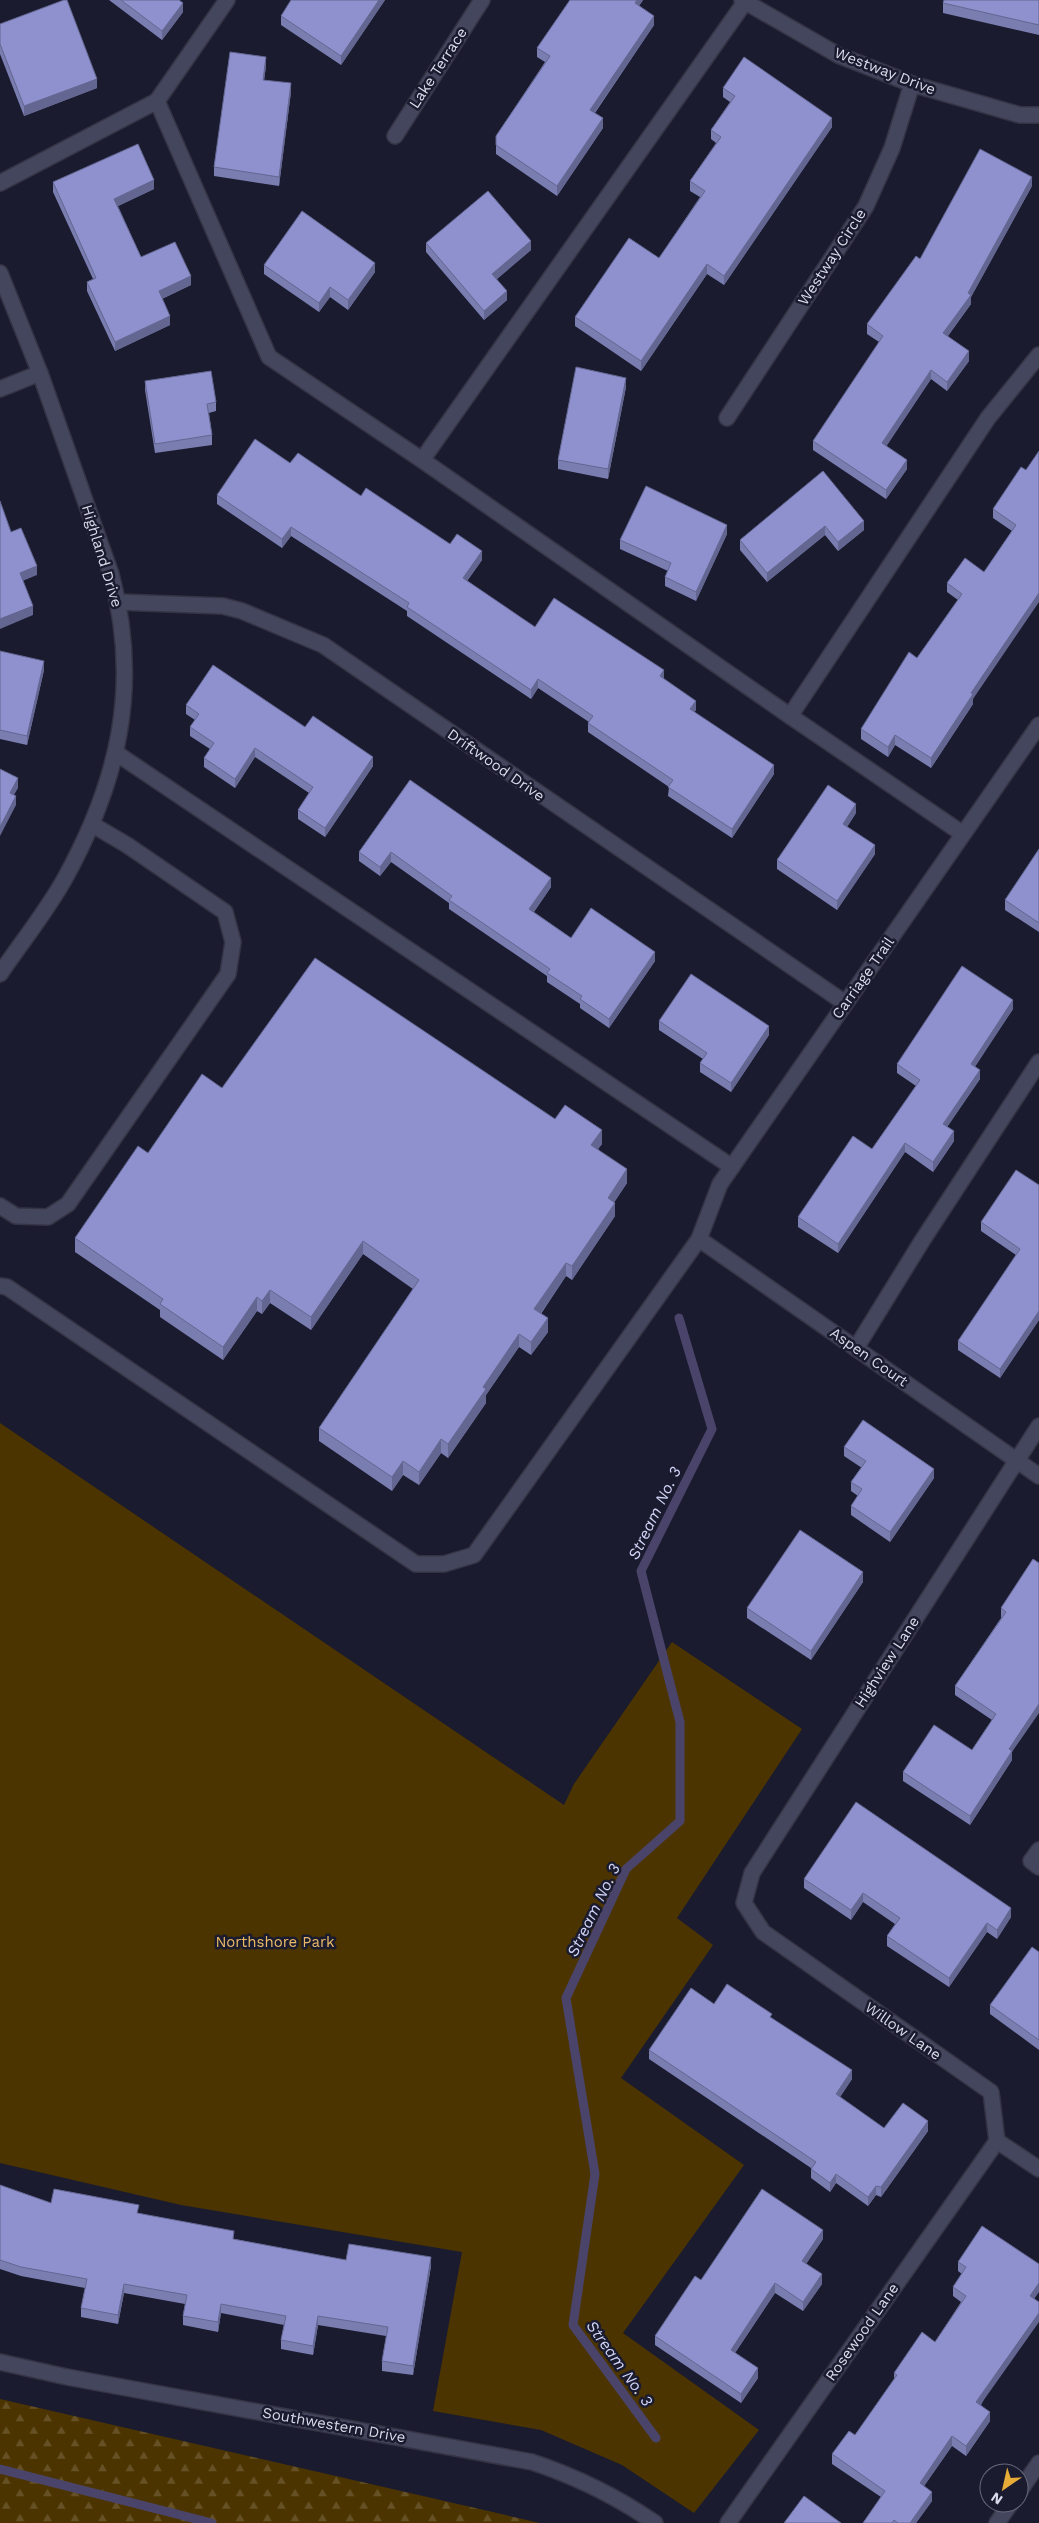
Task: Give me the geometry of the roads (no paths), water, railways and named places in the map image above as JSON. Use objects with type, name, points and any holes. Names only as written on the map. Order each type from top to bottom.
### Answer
[{"type":"street","points":[[0,183],[157,101],[227,0]]},
{"type":"street","name":"Lake Terrace","points":[[395,136],[482,0]]},
{"type":"street","points":[[422,460],[743,1]]},
{"type":"street","name":"Westway Drive","points":[[743,1],[838,54],[912,84],[1020,115],[1039,116]]},
{"type":"street","name":"Westway Circle","points":[[727,418],[866,206],[892,148],[912,84]]},
{"type":"street","points":[[157,101],[269,357],[422,460],[963,834]]},
{"type":"street","name":"Highland Drive","points":[[0,272],[40,373],[101,543],[118,602],[123,688],[122,715],[116,753],[109,782],[93,825],[63,882],[0,974]]},
{"type":"street","points":[[790,716],[988,418],[1039,356]]},
{"type":"street","points":[[0,388],[40,373]]},
{"type":"street","name":"Driftwood Drive","points":[[118,602],[223,606],[242,610],[323,645],[846,1003]]},
{"type":"street","name":"Carriage Trail","points":[[0,1286],[7,1287],[416,1564],[444,1564],[474,1555],[699,1239],[720,1184],[1039,725]]},
{"type":"street","points":[[116,753],[732,1167]]},
{"type":"street","points":[[0,1206],[16,1216],[48,1217],[68,1204],[228,974],[233,942],[225,912],[127,845],[93,825]]},
{"type":"street","points":[[856,1348],[922,1241],[1039,1062]]},
{"type":"street","name":"Aspen Court","points":[[699,1239],[1039,1476]]},
{"type":"street","name":"Highview Lane","points":[[744,1903],[752,1873],[1039,1426]]},
{"type":"street","points":[[1039,1850],[1031,1861],[1039,1867]]},
{"type":"street","name":"Willow Lane","points":[[744,1903],[763,1932],[991,2092],[996,2141]]},
{"type":"street","points":[[996,2141],[1039,2169]]},
{"type":"street","name":"Rosewood Lane","points":[[728,2523],[996,2141]]},
{"type":"street","name":"Southwestern Drive","points":[[0,2362],[67,2377],[532,2462],[592,2485],[625,2502],[655,2523]]},
{"type":"street","points":[[1029,2478],[1039,2464]]},
{"type":"waterway","name":"Stream No. 3","points":[[656,2438],[573,2325],[595,2174],[566,1998],[626,1869],[680,1821],[680,1722],[641,1571],[712,1429],[679,1318]]},
{"type":"waterway","points":[[0,2469],[212,2523]]},
{"type":"park label","name":"Northshore Park","points":[[275,1942]]}]
